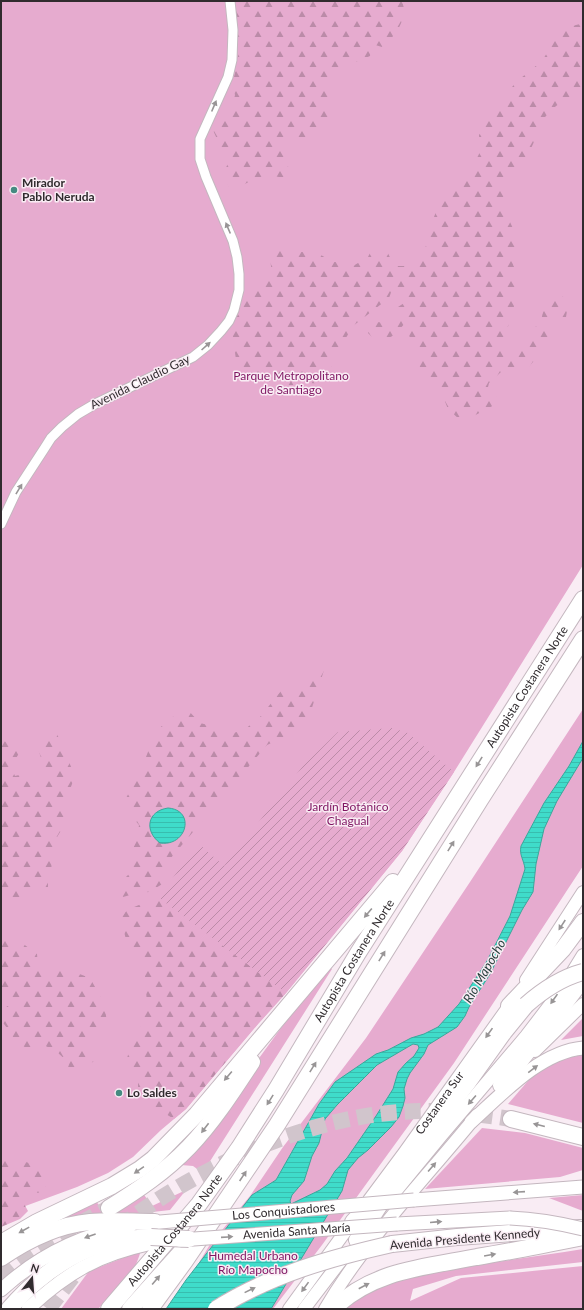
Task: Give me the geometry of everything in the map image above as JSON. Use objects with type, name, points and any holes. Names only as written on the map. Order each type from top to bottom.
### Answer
[{"type":"highway","name":"Autopista Costanera Norte","points":[[109,1309],[199,1204],[239,1148],[276,1090],[358,953],[583,599]]},
{"type":"highway","name":"Autopista Costanera Norte","points":[[150,1309],[277,1125],[480,800],[583,639]]},
{"type":"highway","points":[[1,1244],[37,1222],[112,1186],[140,1169],[153,1159],[197,1114],[429,840]]},
{"type":"highway","points":[[509,1006],[559,954],[583,922]]},
{"type":"highway","points":[[357,1240],[407,1163],[504,1032],[526,1006],[542,992],[558,982],[583,972]]},
{"type":"highway","points":[[501,1086],[583,979]]},
{"type":"highway","points":[[109,1208],[151,1181],[177,1159],[197,1138],[244,1074],[290,1004]]},
{"type":"highway","points":[[511,1119],[578,1135]]},
{"type":"highway","points":[[353,1222],[407,1163]]},
{"type":"highway","points":[[130,1309],[171,1261],[221,1208]]},
{"type":"highway","points":[[1,1258],[34,1238],[50,1231],[96,1221],[189,1239]]},
{"type":"highway","name":"Avenida Presidente Kennedy","points":[[216,1309],[247,1292],[298,1270],[351,1254],[392,1244],[457,1237],[583,1229]]},
{"type":"highway","points":[[9,1309],[32,1284],[70,1258],[100,1245],[153,1231]]},
{"type":"highway","points":[[333,1309],[353,1292],[363,1286],[403,1271],[583,1237]]},
{"type":"main road","name":"Costanera Sur","points":[[289,1309],[509,1006],[583,892]]},
{"type":"main road","name":"Costanera Sur","points":[[304,1309],[357,1240],[442,1135],[526,1036],[562,989],[583,955]]},
{"type":"main road","points":[[325,1309],[349,1271],[406,1197],[501,1086],[583,1004]]},
{"type":"main road","points":[[471,1122],[530,1070],[557,1055],[583,1048]]},
{"type":"main road","points":[[558,1189],[583,1181]]},
{"type":"main road","name":"Los Conquistadores","points":[[1,1290],[15,1277],[35,1263],[61,1248],[79,1240],[116,1228],[153,1231],[414,1200],[583,1187]]},
{"type":"main road","name":"Avenida Santa María","points":[[189,1239],[398,1224],[510,1218],[549,1222],[583,1229]]},
{"type":"main road","points":[[28,1309],[47,1291],[77,1270],[116,1252],[153,1231]]},
{"type":"street","name":"Avenida Claudio Gay","points":[[1,524],[16,492],[51,438],[78,414],[95,404],[192,357],[208,345],[229,320],[234,310],[239,290],[239,274],[233,241],[200,160],[200,139],[228,77],[232,60],[233,30],[230,1]]},
{"type":"green space","name":"Parque Metropolitano de Santiago","points":[[1,1],[583,1],[583,565],[454,772],[402,851],[286,993],[186,1109],[161,1130],[133,1157],[108,1173],[77,1187],[1,1215]]},
{"type":"green space","points":[[235,1],[402,1],[404,14],[400,27],[387,43],[382,47],[372,44],[370,56],[342,70],[333,79],[328,92],[329,123],[314,136],[299,139],[285,139],[284,158],[293,177],[289,179],[272,176],[260,177],[235,190],[229,187],[225,178],[225,169],[231,158],[215,145],[217,139],[212,128],[232,107],[235,95],[233,88],[238,60],[238,34]]},
{"type":"green space","points":[[583,20],[583,89],[556,106],[542,120],[528,155],[516,175],[506,185],[502,205],[517,237],[519,251],[513,264],[518,279],[517,296],[507,330],[504,351],[515,348],[541,321],[544,307],[552,295],[562,295],[568,305],[566,317],[553,318],[550,328],[550,335],[544,343],[538,356],[527,369],[514,373],[501,372],[489,383],[486,395],[497,397],[498,403],[468,419],[459,419],[448,409],[442,394],[420,368],[405,323],[396,333],[386,339],[376,341],[368,333],[376,322],[392,323],[398,307],[407,301],[409,288],[401,293],[393,287],[389,298],[353,326],[334,358],[330,371],[323,384],[310,383],[276,385],[242,369],[236,360],[232,330],[245,300],[266,282],[272,273],[270,259],[272,248],[284,248],[298,252],[316,252],[326,258],[326,269],[334,262],[347,262],[353,266],[368,257],[373,247],[386,249],[394,266],[410,266],[423,256],[427,242],[427,229],[439,204],[472,168],[480,152],[479,135],[502,100],[516,82],[542,61],[564,28],[580,24]]},
{"type":"green space","points":[[322,663],[325,667],[309,717],[290,733],[267,745],[170,859],[164,883],[149,892],[137,893],[123,897],[119,890],[122,881],[130,873],[130,856],[137,839],[139,825],[129,813],[124,802],[141,770],[156,731],[175,715],[187,709],[200,723],[212,726],[222,736],[244,730],[260,717],[281,691],[306,684]]},
{"type":"green space","name":"Humedal Urbano Río Mapocho","points":[[583,709],[583,866],[454,1063],[322,1245],[273,1309],[167,1309],[209,1246],[250,1196],[283,1147],[366,1038]]},
{"type":"green space","name":"Jardín Botánico Chagual","points":[[392,728],[408,733],[454,772],[402,851],[286,993],[158,897],[199,844],[224,866],[303,766],[338,732]]},
{"type":"green space","points":[[1,730],[4,741],[22,748],[11,767],[15,776],[23,774],[26,780],[38,792],[46,772],[38,749],[57,734],[75,776],[66,800],[65,824],[54,842],[51,871],[48,879],[48,891],[40,886],[28,890],[19,898],[1,900]]},
{"type":"green space","points":[[158,897],[286,993],[186,1109],[174,1119],[138,1097],[138,1073],[124,1067],[131,1046],[139,1033],[147,1004],[144,964],[126,940],[121,918],[127,910]]},
{"type":"green space","points":[[1,931],[37,954],[38,966],[49,974],[64,968],[90,978],[104,1003],[107,1022],[97,1031],[76,1042],[96,1060],[83,1068],[67,1073],[69,1063],[57,1052],[40,1043],[31,1049],[22,1046],[16,1041],[1,1021],[1,1010],[18,1000],[8,997],[1,989]]},
{"type":"green space","points":[[329,967],[332,969],[207,1166],[200,1171],[193,1166],[181,1165],[300,1002]]},
{"type":"green space","points":[[583,1018],[583,1036],[561,1040]]},
{"type":"green space","points":[[583,1055],[583,1123],[508,1104],[534,1074],[559,1059]]},
{"type":"green space","points":[[482,1128],[525,1133],[583,1148],[583,1170],[560,1177],[425,1189]]},
{"type":"green space","points":[[15,1159],[40,1166],[46,1192],[35,1193],[22,1200],[28,1211],[20,1219],[1,1227],[1,1161]]},
{"type":"green space","points":[[186,1190],[170,1210],[144,1213],[90,1214],[60,1220],[95,1200],[102,1209],[142,1192],[152,1206]]},
{"type":"green space","points":[[583,1195],[583,1211],[549,1198]]},
{"type":"green space","points":[[583,1249],[583,1262],[456,1276],[413,1289],[410,1301],[461,1278],[583,1266],[583,1309],[345,1309],[373,1290],[404,1278],[438,1271]]},
{"type":"green space","points":[[141,1251],[134,1270],[98,1309],[61,1309],[89,1271]]},
{"type":"water","name":"Río Mapocho","points":[[583,741],[583,758],[557,801],[544,829],[536,864],[533,892],[522,910],[490,974],[457,1027],[428,1045],[424,1054],[407,1079],[404,1089],[405,1098],[399,1117],[348,1170],[342,1191],[271,1309],[166,1309],[186,1280],[252,1195],[276,1180],[319,1104],[335,1082],[376,1054],[438,1027],[459,1004],[487,961],[510,916],[525,869],[521,846],[544,803],[569,766]],"holes":[[[413,1044],[418,1045],[419,1048],[414,1056],[398,1072],[393,1089],[376,1116],[327,1184],[320,1190],[291,1204],[290,1201],[292,1195],[304,1181],[312,1156],[319,1143],[325,1119],[377,1065]]]},
{"type":"water","points":[[168,808],[177,810],[182,815],[185,821],[185,828],[177,840],[169,843],[160,843],[152,833],[150,822],[156,813]]},
{"type":"tunnel","points":[[120,1228],[164,1196],[212,1169],[264,1145],[318,1126],[374,1115],[403,1112],[452,1112],[511,1119]]},
{"type":"tunnel","points":[[1,1278],[39,1248],[109,1208]]},
{"type":"tunnel","points":[[48,1309],[77,1271]]},
{"type":"place","name":"Mirador Pablo Neruda","points":[[14,190]]},
{"type":"place","name":"Lo Saldes","points":[[119,1093]]}]
